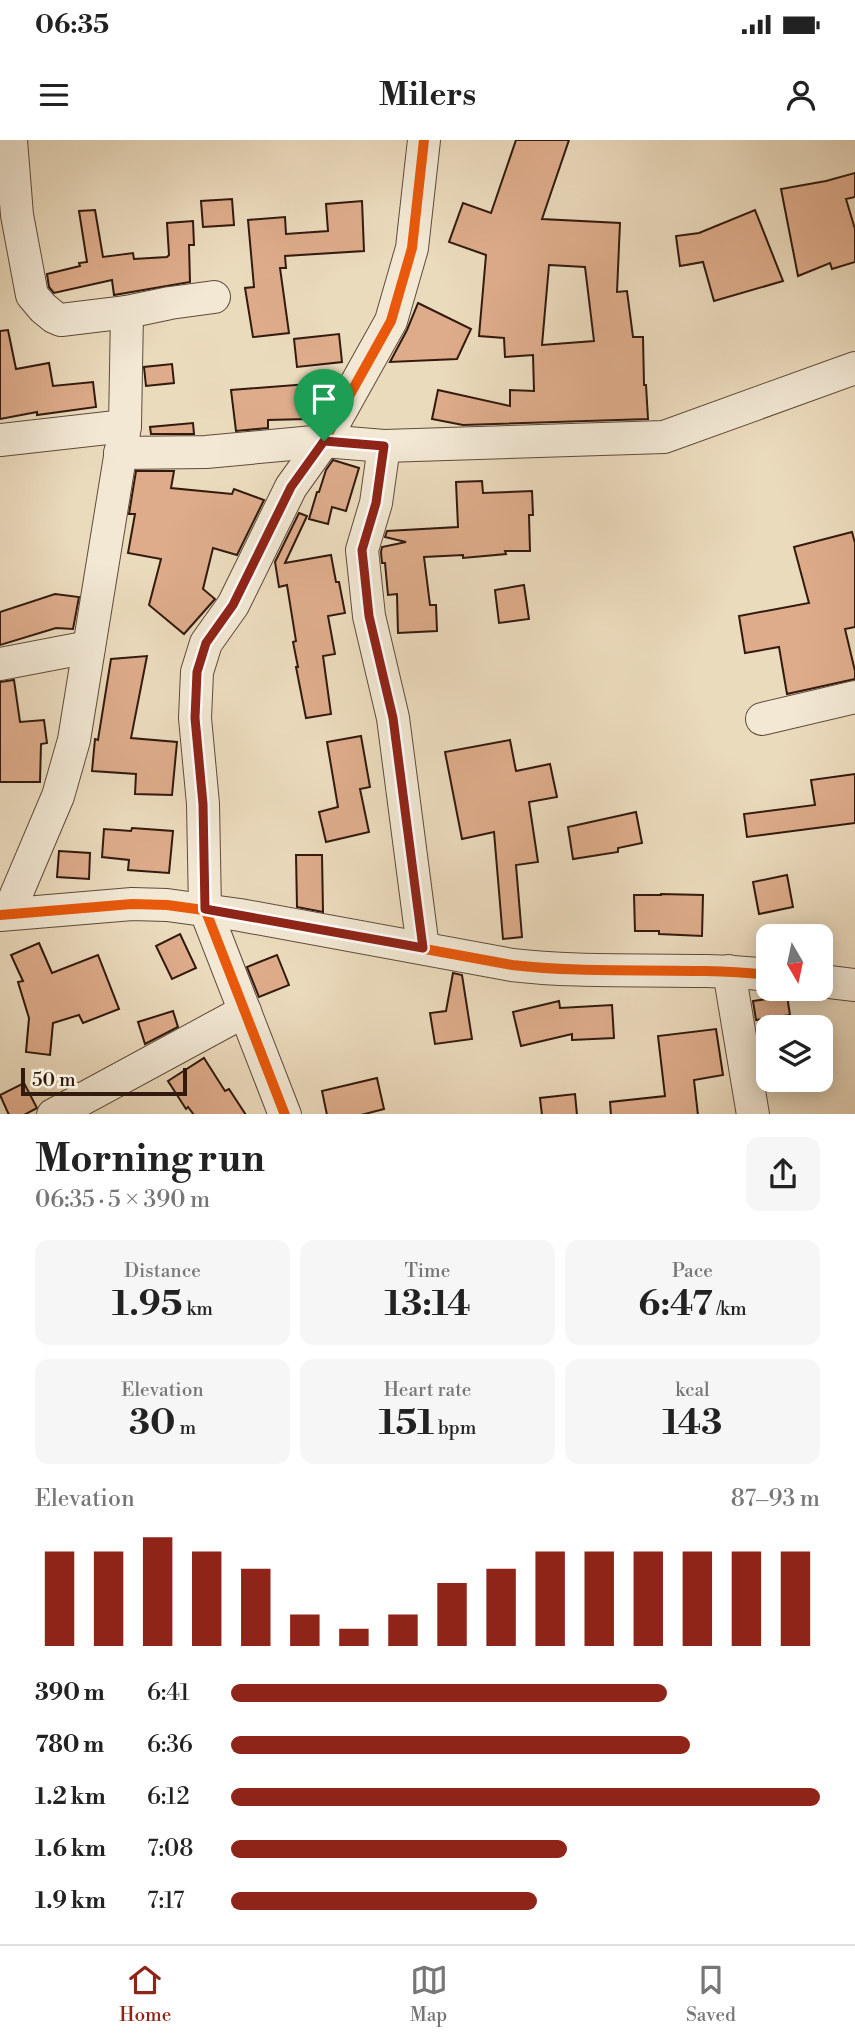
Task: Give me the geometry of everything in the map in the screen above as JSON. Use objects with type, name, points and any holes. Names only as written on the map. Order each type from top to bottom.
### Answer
[{"type":"street","points":[[11,140],[17,215],[33,295],[54,317],[61,320],[127,312],[214,297]]},
{"type":"street","points":[[285,1114],[205,909],[203,804],[195,718],[197,672],[206,643],[233,605],[291,487],[324,441],[391,321],[412,247],[424,140]]},
{"type":"street","points":[[127,312],[123,440],[74,740],[58,796],[4,914],[132,904],[167,905],[205,909],[552,970],[729,971],[756,974]]},
{"type":"street","points":[[0,440],[123,440],[206,452],[324,441],[384,446],[664,437],[855,368]]},
{"type":"street","points":[[384,446],[376,503],[362,550],[369,616],[393,718],[423,948]]},
{"type":"street","points":[[0,664],[89,647]]},
{"type":"street","points":[[762,719],[855,697]]},
{"type":"street","points":[[729,971],[752,1114]]},
{"type":"street","points":[[833,982],[855,985]]},
{"type":"street","points":[[55,1114],[245,1011]]},
{"type":"building","points":[[516,140],[569,140],[542,219],[620,223],[617,292],[627,291],[633,337],[643,337],[648,419],[463,425],[432,419],[438,390],[510,406],[510,390],[534,391],[533,355],[505,357],[504,338],[479,336],[486,255],[449,242],[463,203],[491,213]],"holes":[[[549,265],[585,267],[594,341],[542,345]]]},
{"type":"building","points":[[855,173],[855,197],[846,199],[855,229],[855,262],[832,269],[830,263],[798,276],[781,189]]},
{"type":"building","points":[[232,199],[234,225],[203,227],[201,201]]},
{"type":"building","points":[[362,201],[364,251],[285,256],[286,268],[280,268],[289,333],[253,337],[245,288],[254,287],[248,220],[285,217],[286,234],[328,231],[326,204]]},
{"type":"building","points":[[95,210],[103,257],[133,253],[134,259],[167,257],[167,223],[193,221],[194,245],[189,245],[190,282],[114,295],[112,280],[54,293],[49,287],[47,274],[87,262],[79,211]]},
{"type":"building","points":[[755,210],[783,281],[714,301],[703,262],[680,266],[676,236],[699,233]]},
{"type":"building","points":[[418,303],[471,329],[457,359],[390,362]]},
{"type":"building","points":[[8,330],[16,369],[49,363],[53,386],[93,382],[96,407],[37,415],[37,412],[0,419],[0,331]]},
{"type":"building","points":[[339,334],[342,362],[297,367],[294,339]]},
{"type":"building","points":[[172,364],[174,383],[146,386],[144,367]]},
{"type":"building","points":[[308,384],[308,419],[268,420],[268,428],[236,431],[231,390]]},
{"type":"building","points":[[193,423],[194,434],[151,434],[150,427]]},
{"type":"building","points":[[333,460],[359,468],[346,511],[332,507],[328,524],[309,519],[317,492]]},
{"type":"building","points":[[136,471],[174,471],[171,488],[232,494],[234,489],[264,500],[237,555],[213,548],[203,589],[215,599],[184,634],[149,605],[161,559],[128,553],[135,514],[129,514]]},
{"type":"building","points":[[482,481],[483,493],[532,491],[533,515],[529,515],[530,551],[505,551],[506,554],[463,558],[463,555],[424,557],[430,605],[436,605],[437,631],[398,633],[397,594],[388,595],[385,563],[382,563],[381,552],[382,547],[406,542],[385,537],[387,531],[458,527],[456,482]]},
{"type":"building","points":[[299,513],[307,516],[285,563],[331,555],[345,613],[328,616],[335,654],[323,656],[331,714],[306,718],[296,667],[293,642],[296,641],[287,585],[279,587],[275,562]]},
{"type":"building","points":[[852,532],[855,543],[855,627],[845,629],[855,679],[787,694],[779,647],[745,653],[739,616],[809,603],[794,547]]},
{"type":"building","points":[[524,585],[529,619],[499,623],[495,590]]},
{"type":"building","points":[[55,594],[79,597],[73,629],[56,628],[0,645],[0,612]]},
{"type":"building","points":[[147,656],[131,738],[177,742],[172,795],[135,794],[136,774],[92,771],[95,739],[98,740],[111,659]]},
{"type":"building","points":[[14,680],[20,722],[44,720],[47,743],[41,744],[40,782],[0,782],[0,682]]},
{"type":"building","points":[[361,736],[370,787],[360,789],[369,832],[326,842],[319,812],[338,807],[327,742]]},
{"type":"building","points":[[510,740],[516,771],[550,764],[557,797],[529,802],[538,862],[516,865],[522,937],[503,939],[494,832],[462,839],[445,752]]},
{"type":"building","points":[[855,774],[855,823],[747,837],[744,814],[815,805],[811,780]]},
{"type":"building","points":[[636,812],[642,843],[618,848],[618,852],[573,859],[568,827]]},
{"type":"building","points":[[132,828],[173,831],[169,873],[128,870],[129,860],[102,857],[104,829],[131,831]]},
{"type":"building","points":[[59,851],[90,853],[89,879],[57,877]]},
{"type":"building","points":[[296,855],[322,855],[323,912],[297,907]]},
{"type":"building","points":[[787,875],[793,907],[759,914],[753,882]]},
{"type":"building","points":[[634,895],[703,895],[702,936],[635,931]]},
{"type":"building","points":[[180,934],[196,968],[172,979],[156,946]]},
{"type":"building","points":[[39,943],[52,973],[98,955],[119,1009],[83,1023],[79,1015],[53,1023],[50,1055],[26,1052],[29,1018],[18,982],[23,981],[11,955]]},
{"type":"building","points":[[277,955],[289,985],[259,997],[247,967]]},
{"type":"building","points":[[453,973],[462,975],[472,1039],[435,1044],[430,1013],[446,1011]]},
{"type":"building","points":[[559,1001],[560,1008],[612,1005],[614,1038],[572,1040],[572,1034],[521,1046],[513,1012]]},
{"type":"building","points":[[753,1001],[788,1001],[790,1015],[756,1015],[756,1020]]},
{"type":"building","points":[[173,1011],[178,1027],[145,1044],[138,1022]]},
{"type":"building","points":[[716,1029],[723,1075],[694,1080],[698,1114],[611,1114],[610,1102],[665,1096],[658,1036]]},
{"type":"building","points":[[204,1058],[225,1091],[229,1089],[245,1114],[193,1114],[188,1107],[186,1109],[168,1081]]},
{"type":"building","points":[[377,1078],[384,1109],[365,1114],[327,1114],[322,1091]]},
{"type":"building","points":[[24,1083],[37,1108],[26,1114],[9,1114],[0,1095]]},
{"type":"building","points":[[575,1094],[577,1114],[542,1114],[540,1098]]},
{"type":"cycle path","points":[[285,1114],[205,909],[203,804],[195,718],[197,672],[206,643],[233,605],[291,487],[324,441],[391,321],[412,248],[424,140]]},
{"type":"cycle path","points":[[0,915],[132,904],[167,905],[240,915],[512,965],[576,970],[756,974]]},
{"type":"route","points":[[324,441],[384,446],[376,503],[362,550],[369,616],[393,718],[423,948],[205,909],[203,804],[195,718],[197,672],[206,643],[233,605],[291,487],[324,441]]}]
